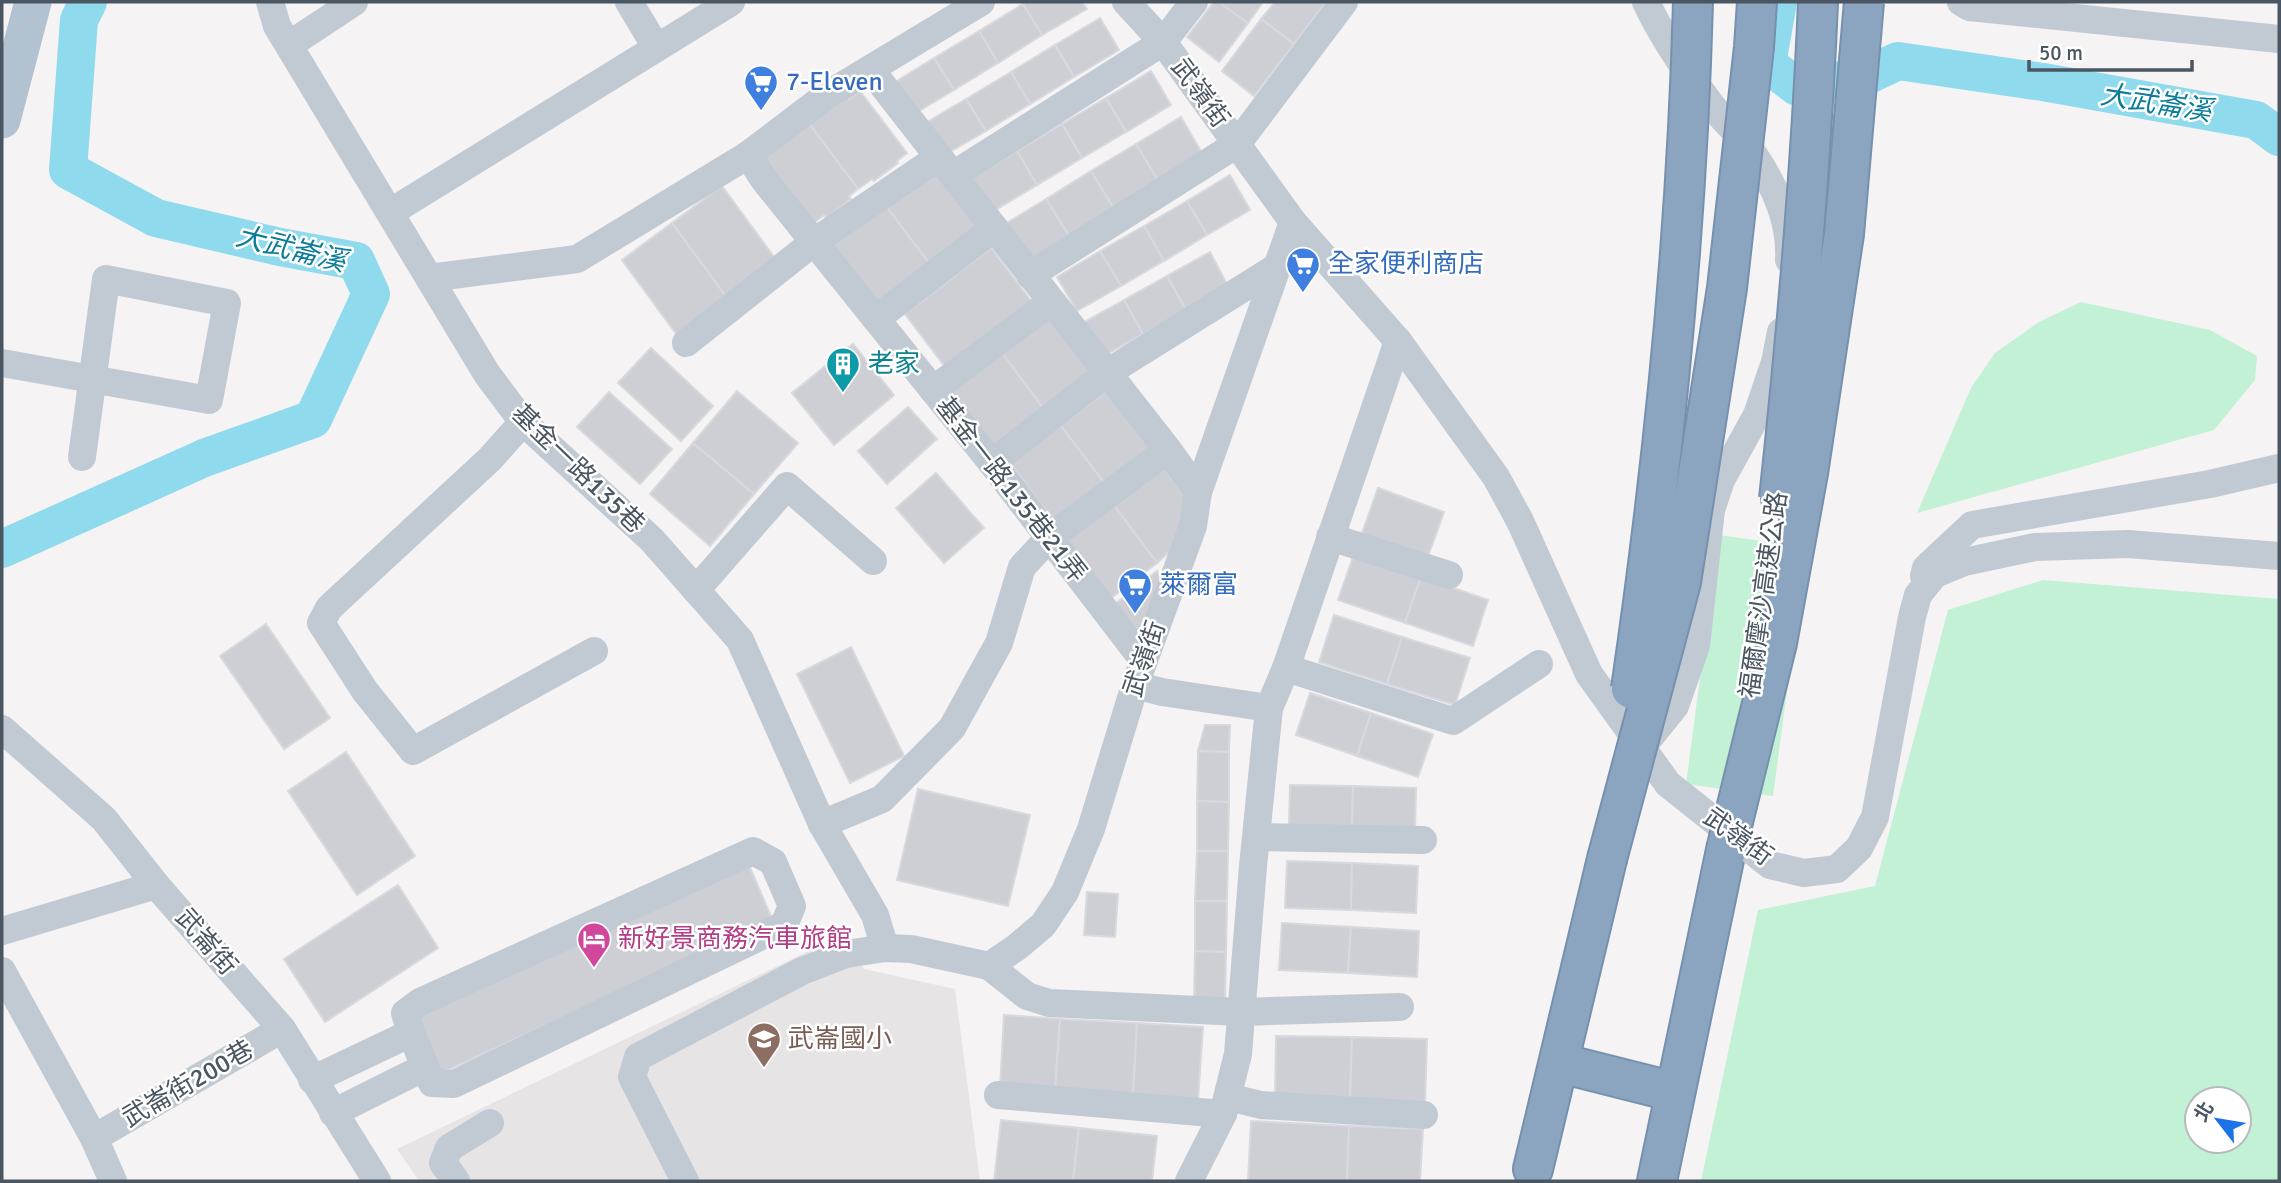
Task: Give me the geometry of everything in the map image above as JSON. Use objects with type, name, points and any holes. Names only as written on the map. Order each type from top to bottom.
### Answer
[{"type":"highway","points":[[1607,859],[1647,576],[1671,345],[1684,195],[1693,2]]},
{"type":"highway","points":[[1671,345],[1693,169],[1707,2]]},
{"type":"highway","points":[[1533,1169],[1607,859],[1681,582],[1727,288],[1757,2]]},
{"type":"highway","name":"福爾摩沙高速公路","points":[[1657,1181],[1726,850],[1780,492],[1800,304],[1818,2]]},
{"type":"highway","points":[[1726,850],[1777,643],[1808,473],[1844,234],[1864,2]]},
{"type":"highway","points":[[1560,1063],[1675,1092]]},
{"type":"main road","points":[[2,120],[33,2]]},
{"type":"street","name":"基金一路135巷","points":[[270,2],[277,26],[487,374],[523,422],[652,540],[740,640],[822,824],[875,915],[884,948]]},
{"type":"street","points":[[289,45],[354,2]]},
{"type":"street","points":[[629,2],[656,47]]},
{"type":"street","points":[[391,212],[731,2]]},
{"type":"street","points":[[429,278],[577,259],[748,155],[827,95],[981,2]]},
{"type":"street","name":"武嶺街","points":[[1126,2],[1163,42],[1293,222],[1398,341],[1496,477],[1520,521],[1589,674],[1668,784],[1770,865],[1804,873],[1837,869],[1858,848],[1875,817],[1912,617],[1926,568],[1972,525],[2210,484],[2279,468]]},
{"type":"street","points":[[686,342],[814,242],[1163,42],[1194,2]]},
{"type":"street","points":[[1030,275],[1237,144],[1344,2]]},
{"type":"street","points":[[1642,748],[1675,706],[1696,646],[1711,510],[1721,480],[1757,415],[1775,362],[1787,302],[1790,247],[1782,208],[1754,154],[1713,107],[1661,34],[1646,2]]},
{"type":"street","points":[[1961,2],[1969,7],[2279,39]]},
{"type":"street","points":[[870,69],[1198,492]]},
{"type":"street","name":"基金一路135巷21弄","points":[[748,155],[765,181],[1049,538],[1140,673]]},
{"type":"street","name":"武嶺街","points":[[989,966],[1043,925],[1065,892],[1091,829],[1140,673],[1193,526],[1198,492],[1293,222]]},
{"type":"street","points":[[876,319],[994,228]]},
{"type":"street","points":[[992,463],[1107,373],[1277,267]]},
{"type":"street","points":[[2,363],[92,380],[209,400],[227,303],[106,279],[92,380],[82,457]]},
{"type":"street","points":[[933,390],[1051,302]]},
{"type":"street","points":[[1192,1180],[1226,1106],[1238,1054],[1269,708],[1286,668],[1398,341]]},
{"type":"street","points":[[523,422],[489,459],[328,608],[321,623],[365,691],[413,751],[594,651]]},
{"type":"street","points":[[822,824],[882,799],[952,728],[999,643],[1022,567],[1049,538],[1168,450]]},
{"type":"street","points":[[696,590],[787,486],[873,561]]},
{"type":"street","points":[[1330,537],[1448,575]]},
{"type":"street","points":[[1918,595],[1935,574],[1964,562],[2035,547],[2129,544],[2279,556]]},
{"type":"street","points":[[1286,668],[1452,721],[1539,664]]},
{"type":"street","points":[[1140,673],[1162,692],[1269,708]]},
{"type":"street","name":"武崙街","points":[[2,729],[104,819],[156,885],[282,1029],[377,1181]]},
{"type":"street","points":[[1257,837],[1423,840]]},
{"type":"street","points":[[753,851],[773,862],[792,906],[785,925],[454,1084],[432,1083],[425,1067],[405,1013],[420,1002],[753,851]]},
{"type":"street","points":[[2,931],[156,885]]},
{"type":"street","points":[[685,1181],[632,1077],[638,1056],[802,971],[846,954],[884,948],[911,949],[989,966],[1027,996],[1049,1003],[1241,1012],[1400,1007]]},
{"type":"street","points":[[2,971],[94,1138],[113,1181]]},
{"type":"street","name":"武崙街200巷","points":[[94,1138],[282,1029]]},
{"type":"street","points":[[312,1080],[411,1033]]},
{"type":"street","points":[[333,1112],[425,1067]]},
{"type":"street","points":[[998,1095],[1226,1106],[1261,1105],[1424,1115]]},
{"type":"street","points":[[456,1181],[443,1163],[449,1148],[490,1123]]},
{"type":"shaded area","name":"武崙國小","points":[[844,934],[864,969],[955,989],[980,1181],[419,1181],[397,1149]]},
{"type":"green space","points":[[2081,302],[2210,330],[2257,356],[2255,380],[2214,430],[1917,513],[1971,388],[1995,353],[2039,322]]},
{"type":"green space","points":[[1719,535],[1806,547],[1773,796],[1686,784]]},
{"type":"green space","points":[[2043,580],[2279,599],[2279,1181],[1701,1181],[1758,910],[1875,886],[1948,610]]},
{"type":"building","points":[[1082,2],[1087,9],[1042,35],[1023,4]]},
{"type":"building","points":[[1214,2],[1219,2],[1248,23],[1219,62],[1187,37]]},
{"type":"building","points":[[1219,2],[1263,2],[1248,23]]},
{"type":"building","points":[[1275,2],[1326,2],[1294,44],[1261,19]]},
{"type":"building","points":[[1023,4],[1042,35],[998,63],[979,31]]},
{"type":"building","points":[[1100,18],[1119,50],[1074,77],[1055,45]]},
{"type":"building","points":[[1261,19],[1294,44],[1254,96],[1222,71]]},
{"type":"building","points":[[979,31],[998,63],[954,90],[934,58]]},
{"type":"building","points":[[1055,45],[1074,77],[1030,104],[1011,72]]},
{"type":"building","points":[[934,58],[954,90],[909,117],[890,85]]},
{"type":"building","points":[[1151,71],[1171,105],[1126,132],[1106,98]]},
{"type":"building","points":[[1011,72],[1030,104],[986,131],[966,99]]},
{"type":"building","points":[[860,91],[907,153],[874,181],[872,179],[858,189],[808,122],[845,94],[849,99]]},
{"type":"building","points":[[1106,98],[1126,132],[1082,158],[1062,124]]},
{"type":"building","points":[[966,99],[986,131],[941,157],[922,125]]},
{"type":"building","points":[[1181,117],[1203,155],[1159,182],[1136,144]]},
{"type":"building","points":[[808,122],[858,189],[849,196],[851,199],[826,218],[824,215],[810,226],[761,162]]},
{"type":"building","points":[[1062,124],[1082,158],[1037,185],[1017,151]]},
{"type":"building","points":[[1136,144],[1159,182],[1114,209],[1091,171]]},
{"type":"building","points":[[1017,151],[1037,185],[992,212],[972,178]]},
{"type":"building","points":[[931,166],[977,226],[929,263],[883,202]]},
{"type":"building","points":[[1091,171],[1114,209],[1069,236],[1046,199]]},
{"type":"building","points":[[1230,175],[1250,210],[1207,235],[1187,201]]},
{"type":"building","points":[[722,186],[777,261],[727,298],[672,223]]},
{"type":"building","points":[[1046,199],[1069,236],[1025,263],[1002,226]]},
{"type":"building","points":[[1187,201],[1207,235],[1164,261],[1144,226]]},
{"type":"building","points":[[883,202],[929,263],[872,307],[826,246]]},
{"type":"building","points":[[672,223],[727,298],[677,335],[622,260]]},
{"type":"building","points":[[1144,226],[1164,261],[1121,286],[1100,251]]},
{"type":"building","points":[[991,248],[1035,306],[949,372],[905,314]]},
{"type":"building","points":[[1100,251],[1121,286],[1077,311],[1057,277]]},
{"type":"building","points":[[1210,252],[1228,286],[1186,310],[1167,276]]},
{"type":"building","points":[[1167,276],[1186,310],[1143,334],[1124,300]]},
{"type":"building","points":[[1124,300],[1143,334],[1100,358],[1081,324]]},
{"type":"building","points":[[1052,315],[1099,378],[1049,416],[1002,353]]},
{"type":"building","name":"老家","points":[[853,344],[894,395],[834,445],[792,393]]},
{"type":"building","points":[[651,348],[713,406],[681,441],[618,383]]},
{"type":"building","points":[[1002,353],[1049,416],[999,454],[951,391]]},
{"type":"building","points":[[1111,388],[1159,451],[1109,489],[1061,426]]},
{"type":"building","points":[[737,391],[798,443],[754,494],[693,443]]},
{"type":"building","points":[[609,392],[672,449],[640,484],[577,427]]},
{"type":"building","points":[[908,407],[937,439],[887,484],[858,451]]},
{"type":"building","points":[[1061,426],[1109,489],[1058,527],[1011,464]]},
{"type":"building","points":[[693,443],[754,494],[710,546],[650,494]]},
{"type":"building","points":[[1160,462],[1187,500],[1179,543],[1157,563],[1110,500]]},
{"type":"building","points":[[936,473],[984,528],[944,563],[896,508]]},
{"type":"building","points":[[1378,488],[1444,512],[1427,559],[1361,536]]},
{"type":"building","points":[[1110,500],[1157,563],[1107,601],[1060,538]]},
{"type":"building","points":[[1354,554],[1421,577],[1405,623],[1338,600]]},
{"type":"building","points":[[1157,571],[1166,585],[1153,621],[1133,640],[1111,607]]},
{"type":"building","points":[[1421,577],[1488,600],[1473,646],[1405,623]]},
{"type":"building","points":[[1334,615],[1402,637],[1387,684],[1319,662]]},
{"type":"building","points":[[266,624],[330,718],[284,749],[220,656]]},
{"type":"building","points":[[1402,637],[1470,658],[1455,705],[1387,684]]},
{"type":"building","points":[[851,647],[904,756],[850,783],[797,674]]},
{"type":"building","points":[[1310,693],[1371,713],[1357,756],[1296,735]]},
{"type":"building","points":[[1371,713],[1433,734],[1418,777],[1357,756]]},
{"type":"building","points":[[1205,725],[1230,725],[1229,752],[1198,751]]},
{"type":"building","points":[[1198,751],[1229,752],[1229,802],[1197,801]]},
{"type":"building","points":[[346,752],[415,856],[357,895],[288,791]]},
{"type":"building","points":[[1290,785],[1353,786],[1352,827],[1289,825]]},
{"type":"building","points":[[1353,786],[1416,788],[1415,828],[1352,827]]},
{"type":"building","points":[[918,789],[1030,815],[1008,906],[897,880]]},
{"type":"building","points":[[1197,801],[1229,802],[1228,851],[1197,851]]},
{"type":"building","points":[[1197,851],[1228,851],[1227,901],[1195,901]]},
{"type":"building","points":[[1287,861],[1352,863],[1351,910],[1285,908]]},
{"type":"building","name":"新好景商務汽車旅館","points":[[748,863],[773,921],[439,1074],[415,1017]]},
{"type":"building","points":[[1352,863],[1418,866],[1416,913],[1351,910]]},
{"type":"building","points":[[398,885],[438,948],[325,1022],[284,959]]},
{"type":"building","points":[[1087,892],[1118,894],[1115,937],[1084,935]]},
{"type":"building","points":[[1195,901],[1227,901],[1226,952],[1195,951]]},
{"type":"building","points":[[1282,923],[1351,927],[1348,973],[1279,970]]},
{"type":"building","points":[[1351,927],[1419,931],[1417,977],[1348,973]]},
{"type":"building","points":[[1195,951],[1226,952],[1225,1001],[1194,1001]]},
{"type":"building","points":[[1004,1015],[1060,1019],[1055,1091],[1000,1088]]},
{"type":"building","points":[[1060,1019],[1137,1023],[1133,1096],[1055,1091]]},
{"type":"building","points":[[1137,1023],[1203,1027],[1198,1100],[1133,1096]]},
{"type":"building","points":[[1276,1036],[1352,1037],[1350,1100],[1275,1099]]},
{"type":"building","points":[[1352,1037],[1427,1039],[1425,1102],[1350,1100]]},
{"type":"building","points":[[1001,1120],[1079,1128],[1073,1181],[994,1181]]},
{"type":"building","points":[[1251,1121],[1349,1126],[1347,1181],[1248,1181]]},
{"type":"building","points":[[1349,1126],[1423,1129],[1420,1181],[1347,1181]]},
{"type":"building","points":[[1079,1128],[1157,1136],[1152,1181],[1073,1181]]},
{"type":"waterway","name":"大武崙溪","points":[[2,549],[204,458],[313,419],[371,294],[356,261],[280,247],[156,218],[68,170],[79,20],[88,2]]},
{"type":"waterway","name":"大武崙溪","points":[[1778,2],[1767,64],[1796,86],[1864,77],[1898,61],[2043,82],[2256,120],[2279,137]]},
{"type":"place","name":"7-Eleven","points":[[761,112]]},
{"type":"place","name":"全家便利商店","points":[[1303,294]]},
{"type":"place","name":"老家","points":[[843,394]]},
{"type":"place","name":"萊爾富","points":[[1135,615]]},
{"type":"place","name":"新好景商務汽車旅館","points":[[594,969]]},
{"type":"place","name":"武崙國小","points":[[764,1069]]}]
